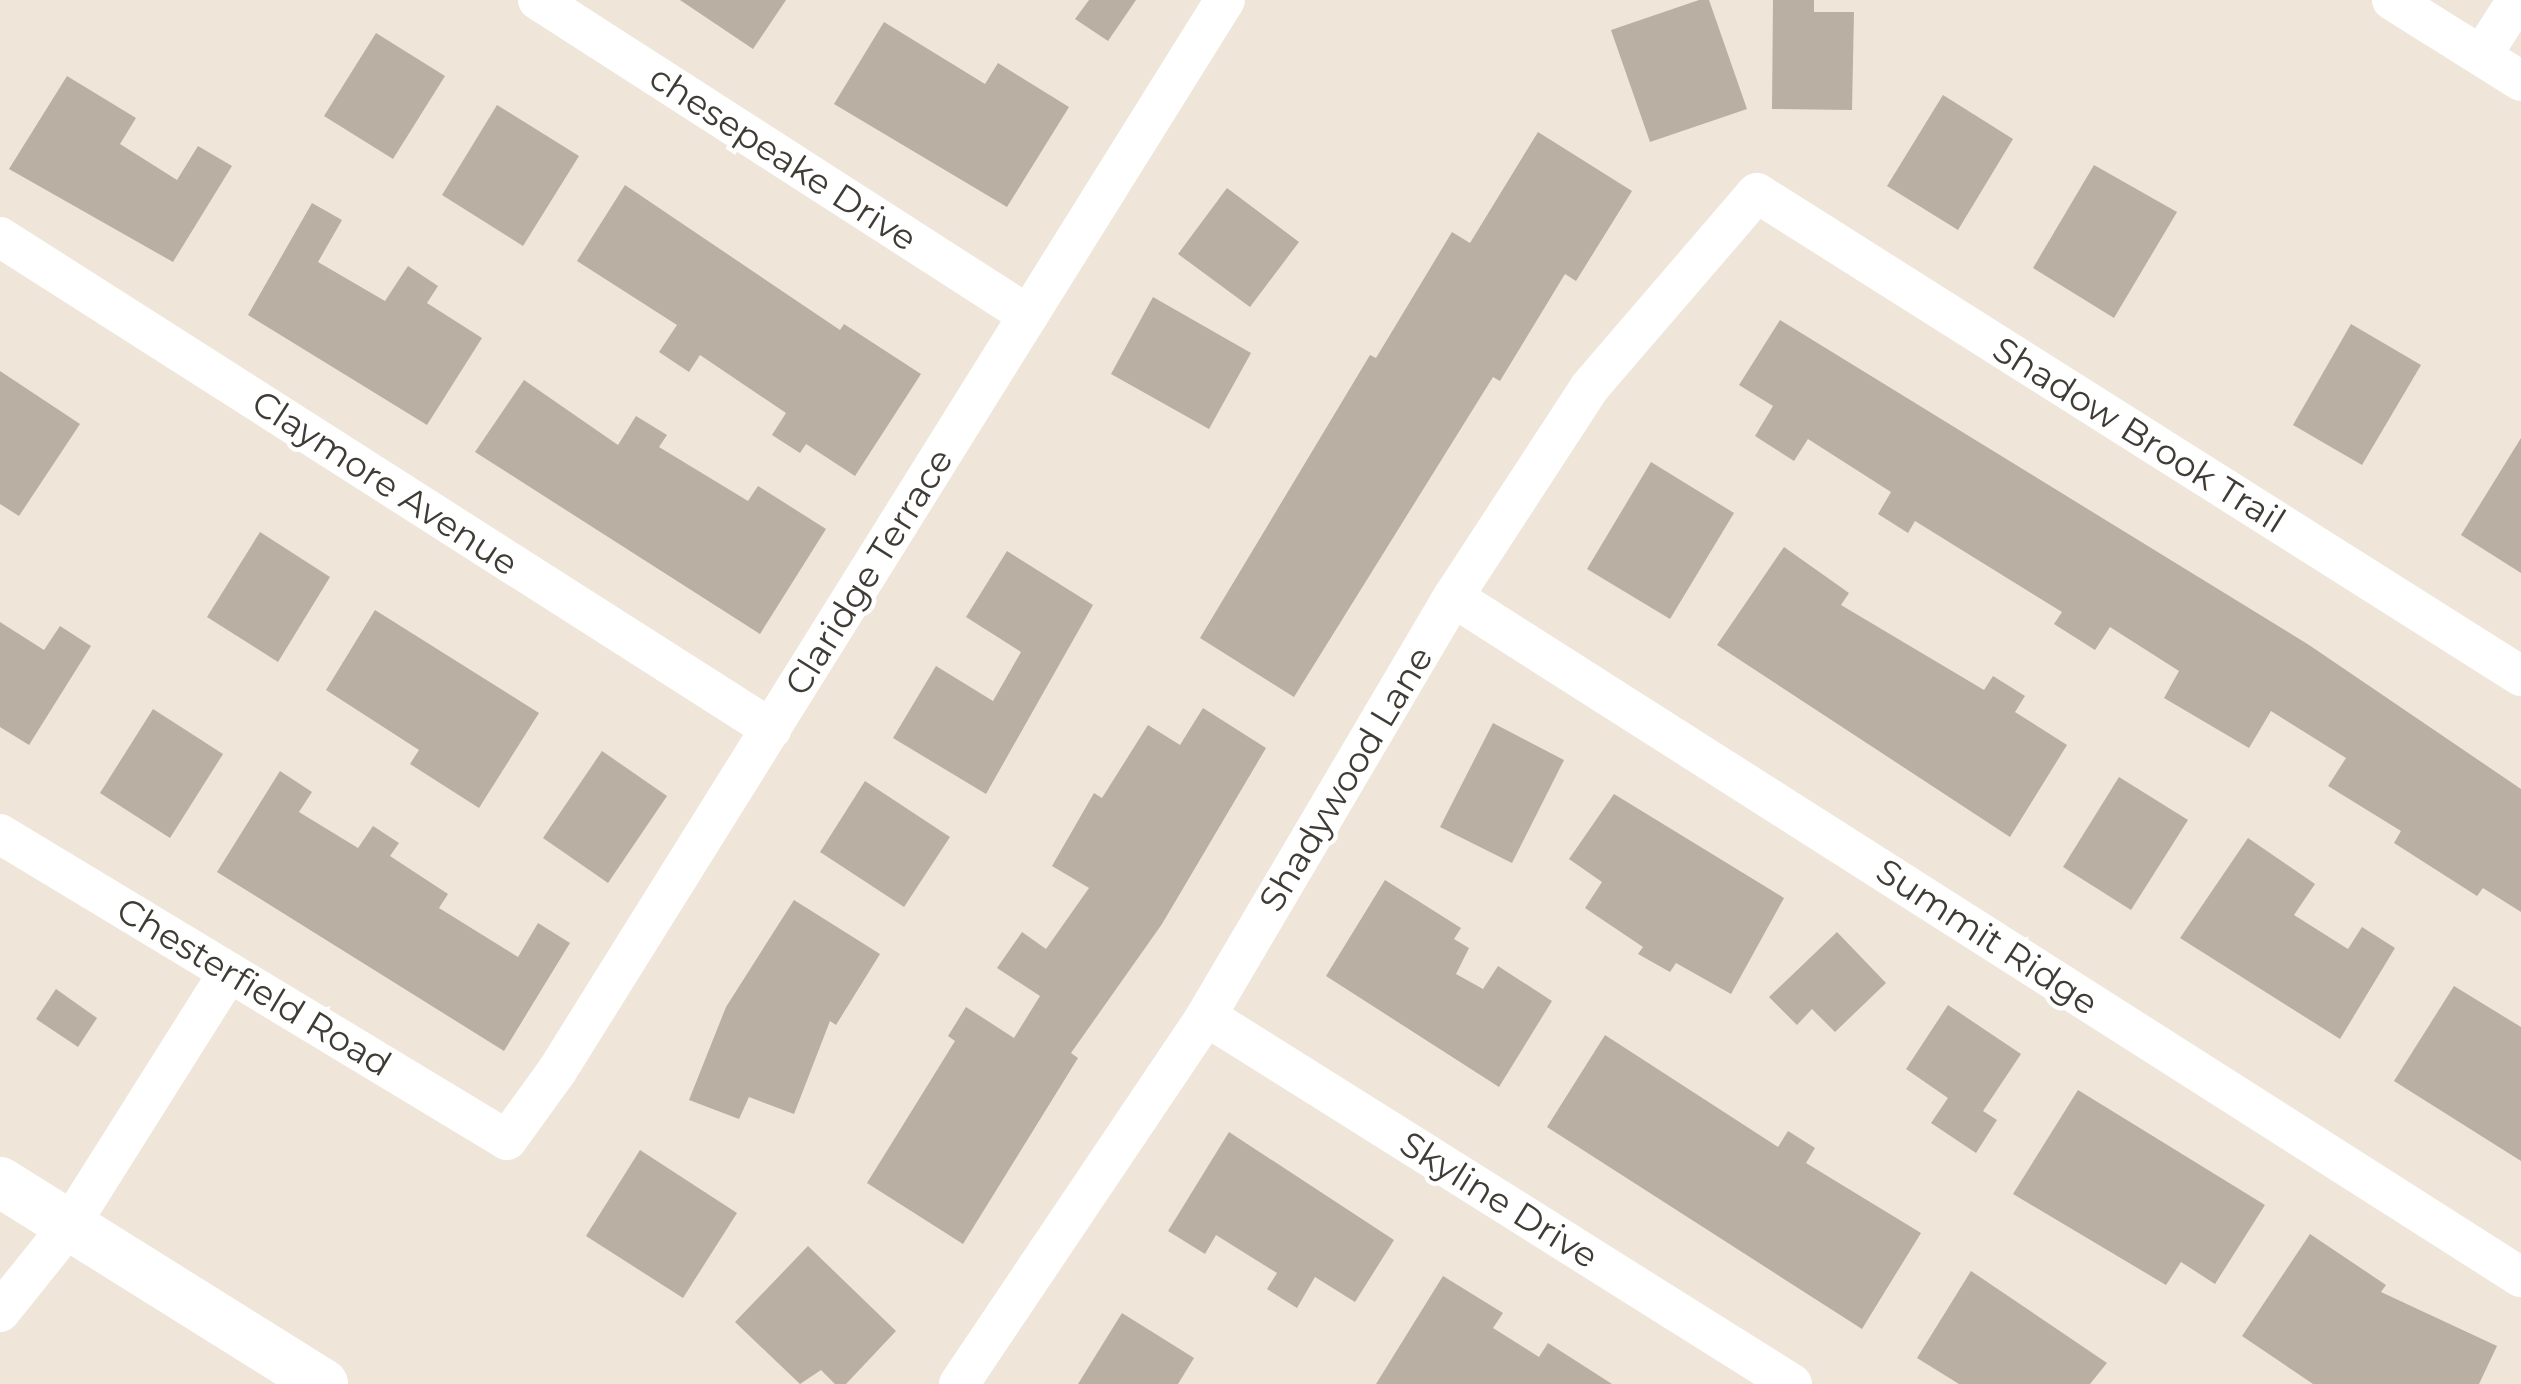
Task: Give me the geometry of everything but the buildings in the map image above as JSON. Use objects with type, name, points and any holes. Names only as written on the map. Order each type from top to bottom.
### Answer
[{"type":"street","name":"chesepeake Drive","points":[[538,0],[1028,315]]},
{"type":"street","name":"Claridge Terrace","points":[[507,1140],[558,1071],[1225,0]]},
{"type":"street","points":[[2392,0],[2521,81]]},
{"type":"street","points":[[2482,55],[2517,0]]},
{"type":"street","name":"Shadywood Lane","points":[[960,1384],[1206,1016],[1453,597],[1589,388],[1757,194]]},
{"type":"street","name":"Shadow Brook Trail","points":[[1757,194],[2521,676]]},
{"type":"street","name":"Claymore Avenue","points":[[0,237],[771,729]]},
{"type":"street","name":"Summit Ridge","points":[[1453,597],[2521,1277]]},
{"type":"street","name":"Chesterfield Road","points":[[0,834],[507,1140]]},
{"type":"street","points":[[0,1312],[68,1226],[229,972]]},
{"type":"street","name":"Skyline Drive","points":[[1206,1016],[1792,1384]]},
{"type":"street","points":[[0,1182],[323,1384]]}]
